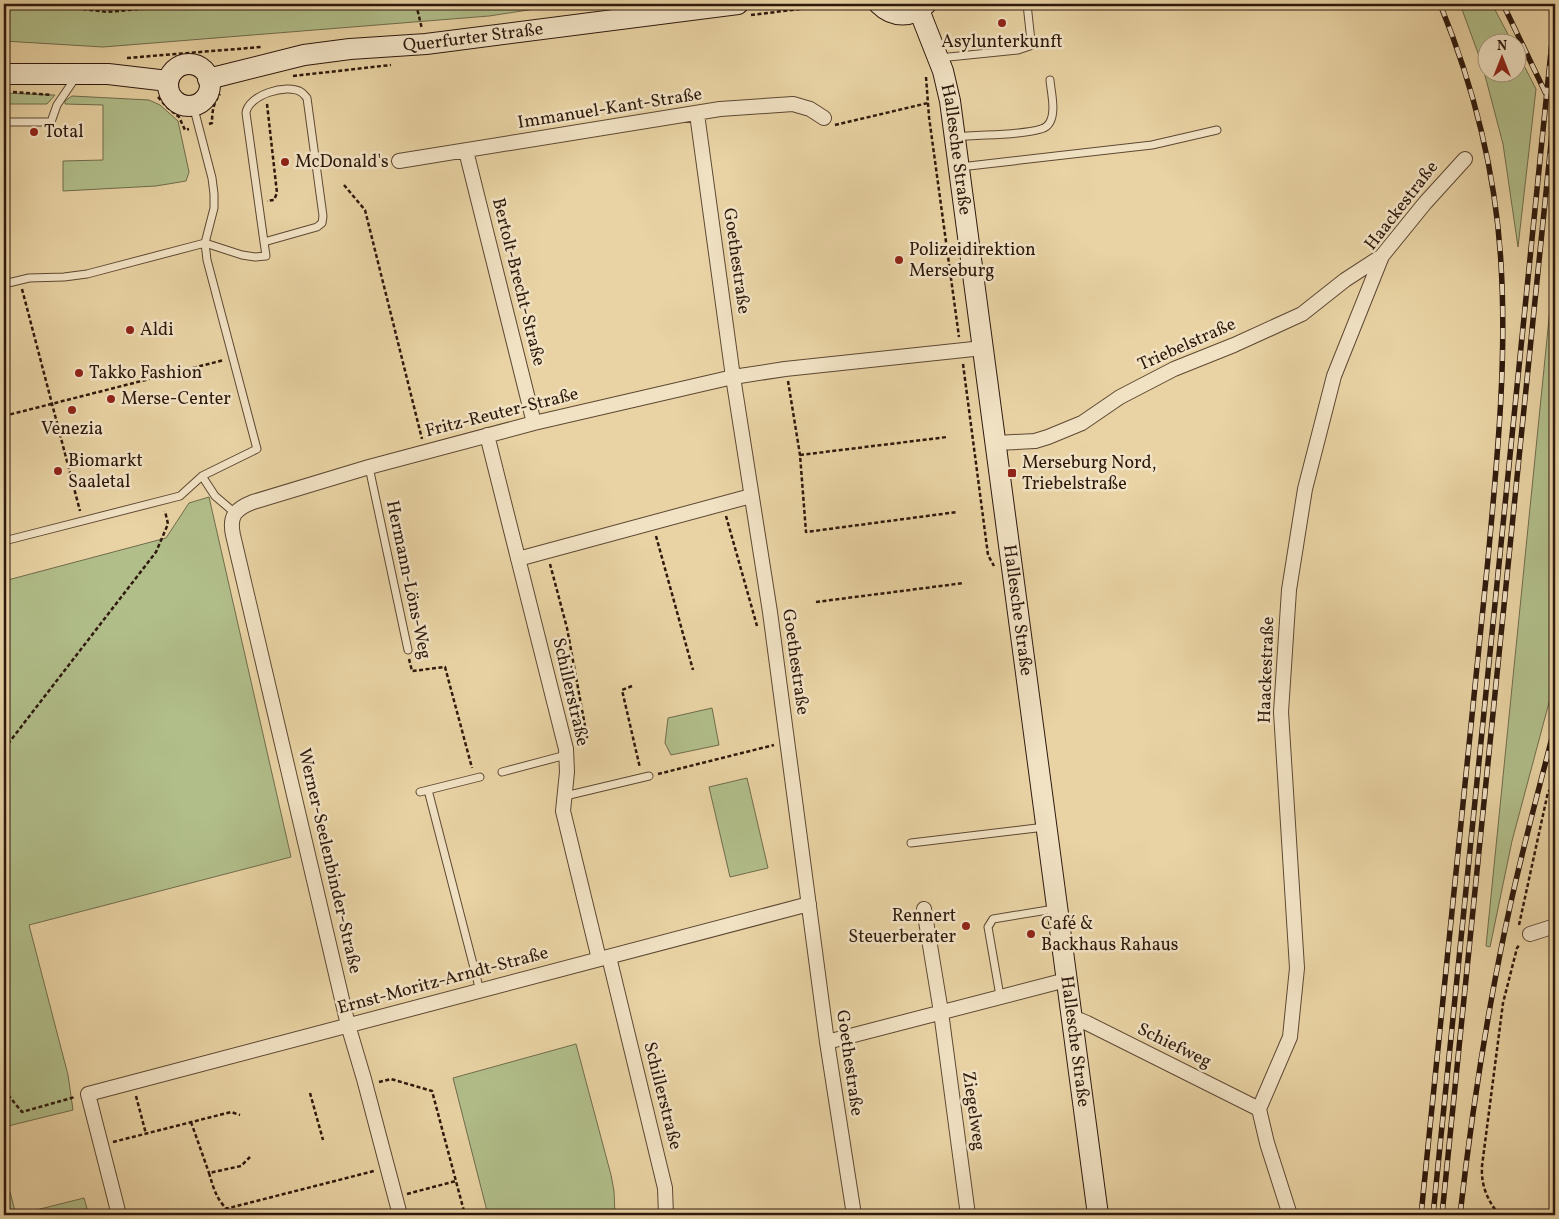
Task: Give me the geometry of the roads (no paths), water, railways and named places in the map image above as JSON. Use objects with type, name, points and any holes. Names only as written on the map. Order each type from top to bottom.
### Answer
[{"type":"main road","name":"Querfurter Straße","points":[[208,79],[304,55],[350,49],[426,44],[738,4]]},
{"type":"main road","points":[[879,4],[885,10],[898,15],[913,13],[923,7]]},
{"type":"main road","name":"Hallesche Straße","points":[[923,7],[932,64],[943,71],[950,101],[1098,1215]]},
{"type":"main road","points":[[185,64],[197,66],[203,70],[208,79],[209,90],[202,102],[193,105],[181,104],[170,95],[168,81],[174,70],[185,64]]},
{"type":"main road","points":[[4,74],[108,74],[168,81]]},
{"type":"street","name":"Immanuel-Kant-Straße","points":[[399,161],[720,109],[793,104],[810,109],[824,118]]},
{"type":"street","name":"Goethestraße","points":[[697,114],[732,377],[770,612],[827,1042],[854,1215]]},
{"type":"street","name":"Bertolt-Brecht-Straße","points":[[466,151],[534,423]]},
{"type":"street","name":"Haackestraße","points":[[1259,1109],[1290,1037],[1297,968],[1281,712],[1289,590],[1305,489],[1334,376],[1382,256],[1425,203],[1465,159]]},
{"type":"street","name":"Triebelstraße","points":[[996,443],[1048,437],[1082,423],[1120,397],[1174,369],[1234,345],[1302,314],[1345,280],[1382,256]]},
{"type":"street","name":"Fritz-Reuter-Straße","points":[[235,513],[240,507],[253,502],[369,467],[534,423],[732,377],[785,369],[961,352],[984,348]]},
{"type":"street","name":"Schillerstraße","points":[[486,435],[566,752],[567,772],[562,811],[604,958],[665,1188],[666,1215]]},
{"type":"street","points":[[518,559],[751,496]]},
{"type":"street","name":"Werner-Seelenbinder-Straße","points":[[235,513],[231,525],[232,535],[348,1025],[366,1085],[400,1215]]},
{"type":"street","name":"Ernst-Moritz-Arndt-Straße","points":[[119,1215],[88,1094],[808,904]]},
{"type":"street","points":[[924,909],[941,1012]]},
{"type":"street","points":[[1527,936],[1555,926]]},
{"type":"street","points":[[827,1042],[1066,980]]},
{"type":"street","name":"Ziegelweg","points":[[941,1012],[968,1215]]},
{"type":"street","name":"Schiefweg","points":[[1071,1022],[1080,1020],[1259,1109]]},
{"type":"street","points":[[1259,1109],[1267,1143],[1290,1215]]},
{"type":"lane","points":[[932,64],[1018,50],[1030,46],[1027,4]]},
{"type":"lane","points":[[4,122],[51,122],[57,105],[78,74]]},
{"type":"lane","points":[[955,137],[1024,131],[1047,126],[1050,122],[1052,111],[1050,80]]},
{"type":"lane","points":[[4,284],[29,278],[64,278],[86,274],[205,243],[242,255],[266,256],[258,203],[247,123],[247,108],[264,94],[295,89],[302,92],[307,98],[322,223],[317,228],[264,242]]},
{"type":"lane","points":[[4,542],[180,496],[202,476],[257,449],[207,260],[205,243],[214,208],[214,194],[212,178],[193,105]]},
{"type":"lane","points":[[959,167],[1152,145],[1217,130]]},
{"type":"lane","name":"Hermann-Löns-Weg","points":[[369,467],[408,650]]},
{"type":"lane","points":[[202,476],[215,496],[235,513]]},
{"type":"lane","points":[[502,772],[566,752]]},
{"type":"lane","points":[[420,792],[477,777]]},
{"type":"lane","points":[[564,796],[645,777]]},
{"type":"lane","points":[[428,790],[480,991]]},
{"type":"lane","points":[[911,843],[1045,827]]},
{"type":"lane","points":[[1000,996],[988,927],[993,919],[1056,908]]},
{"type":"railway","points":[[1421,1215],[1495,485],[1503,338],[1501,264],[1494,197],[1488,164],[1473,99],[1440,4]]},
{"type":"railway","points":[[1503,4],[1546,94]]},
{"type":"railway","points":[[1433,1215],[1555,12]]},
{"type":"railway","points":[[1442,1215],[1555,104]]},
{"type":"railway","points":[[1460,1215],[1475,1097],[1495,980],[1516,880],[1555,726]]},
{"type":"place","name":"Asylunterkunft","points":[[1002,23]]},
{"type":"place","name":"Total","points":[[34,132]]},
{"type":"place","name":"McDonald's","points":[[285,162]]},
{"type":"place","name":"Polizeidirektion Merseburg","points":[[899,260]]},
{"type":"place","name":"Aldi","points":[[130,330]]},
{"type":"place","name":"Takko Fashion","points":[[79,373]]},
{"type":"place","name":"Merse-Center","points":[[111,399]]},
{"type":"place","name":"Venezia","points":[[72,410]]},
{"type":"place","name":"Biomarkt Saaletal","points":[[58,471]]},
{"type":"place","name":"Merseburg Nord, Triebelstraße","points":[[1012,473]]},
{"type":"place","name":"Rennert Steuerberater","points":[[966,926]]},
{"type":"place","name":"Café & Backhaus Rahaus","points":[[1031,934]]}]
